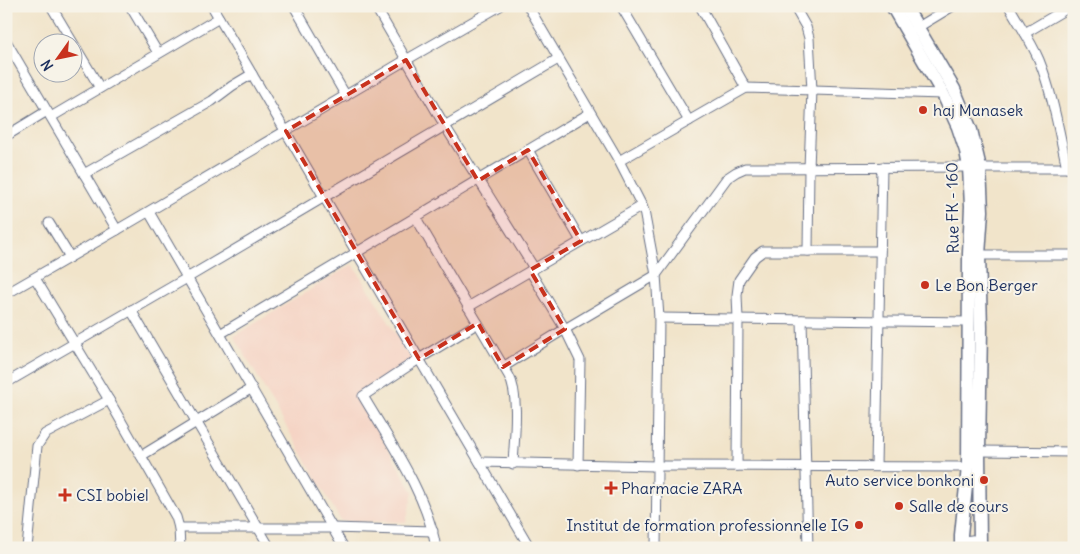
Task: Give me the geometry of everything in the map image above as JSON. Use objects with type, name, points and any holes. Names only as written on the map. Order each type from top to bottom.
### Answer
[{"type":"main road","name":"Rue FK - 160","points":[[892,6],[913,31],[954,89],[971,130],[971,150],[982,212],[979,255],[981,328],[979,508],[985,547]]},
{"type":"main road","name":"Rue FK - 160","points":[[905,6],[913,31],[958,127],[971,150]]},
{"type":"main road","name":"Rue FK - 160","points":[[960,547],[968,467],[969,254],[975,168]]},
{"type":"main road","points":[[960,547],[970,542],[985,547]]},
{"type":"street","points":[[51,6],[100,88]]},
{"type":"street","points":[[130,6],[158,53]]},
{"type":"street","points":[[212,6],[530,548]]},
{"type":"street","points":[[294,6],[346,96]]},
{"type":"street","points":[[375,6],[478,181],[514,236],[580,360],[578,464]]},
{"type":"street","points":[[6,294],[500,6]]},
{"type":"street","points":[[528,6],[619,161],[642,206],[656,275],[660,318],[656,548]]},
{"type":"street","points":[[621,6],[689,121]]},
{"type":"street","points":[[700,6],[746,88]]},
{"type":"street","points":[[794,6],[810,38],[812,90],[808,251]]},
{"type":"street","points":[[913,31],[953,6]]},
{"type":"street","points":[[503,367],[656,275],[727,178],[745,168],[1070,168],[1050,90],[1038,58],[1009,6]]},
{"type":"street","points":[[1025,33],[1070,6]]},
{"type":"street","points":[[6,136],[100,88],[219,18]]},
{"type":"street","points":[[6,41],[117,230]]},
{"type":"street","points":[[6,62],[15,57]]},
{"type":"street","points":[[6,383],[558,59]]},
{"type":"street","points":[[84,174],[212,101],[252,74]]},
{"type":"street","points":[[619,161],[746,88],[943,94]]},
{"type":"street","points":[[220,334],[590,113]]},
{"type":"street","points":[[528,150],[581,241]]},
{"type":"street","points":[[876,466],[882,167]]},
{"type":"street","points":[[468,307],[642,206]]},
{"type":"street","points":[[149,212],[344,548]]},
{"type":"street","points":[[416,218],[514,386],[513,464]]},
{"type":"street","points":[[49,223],[70,257]]},
{"type":"street","points":[[737,466],[737,295],[739,280],[756,257],[763,251],[880,251]]},
{"type":"street","points":[[979,255],[1074,255]]},
{"type":"street","points":[[35,278],[109,400],[176,517],[179,528],[180,548]]},
{"type":"street","points":[[131,310],[270,548]]},
{"type":"street","points":[[660,318],[968,322]]},
{"type":"street","points":[[802,320],[808,548]]},
{"type":"street","points":[[436,548],[433,531],[411,478],[363,396],[478,323]]},
{"type":"street","points":[[141,456],[252,388]]},
{"type":"street","points":[[27,548],[37,446],[45,434],[109,400]]},
{"type":"street","points":[[979,452],[1074,452]]},
{"type":"street","points":[[480,462],[657,466],[968,467]]},
{"type":"street","points":[[179,528],[333,528],[433,531]]},
{"type":"highlighted area","points":[[406,60],[478,181],[528,150],[581,241],[530,270],[565,329],[503,367],[478,323],[419,359],[286,131]]},
{"type":"shaded area","points":[[353,264],[413,361],[357,394],[413,492],[406,522],[341,521],[234,336]]},
{"type":"place","name":"haj Manasek","points":[[923,110]]},
{"type":"place","name":"Le Bon Berger","points":[[925,285]]},
{"type":"place","name":"Auto service bonkoni","points":[[984,480]]},
{"type":"place","name":"Pharmacie ZARA","points":[[611,488]]},
{"type":"place","name":"CSI bobiel","points":[[65,495]]},
{"type":"place","name":"Salle de cours","points":[[899,506]]},
{"type":"place","name":"Institut de formation professionnelle IG","points":[[859,525]]}]
